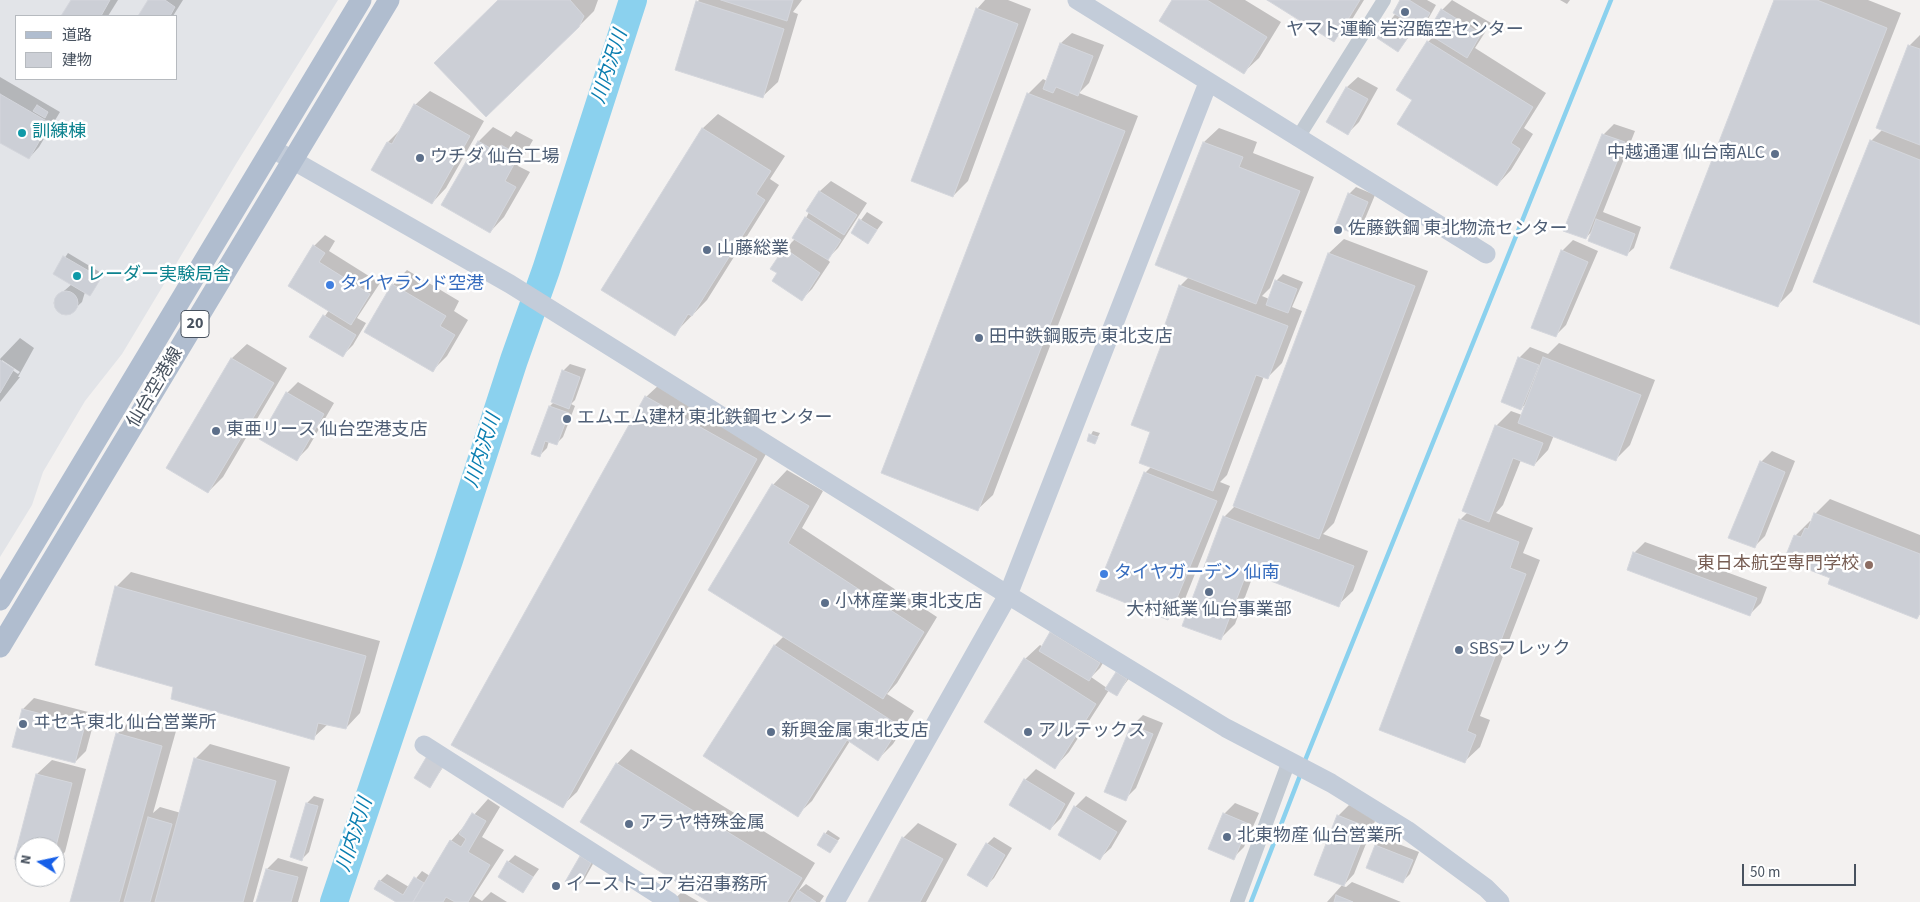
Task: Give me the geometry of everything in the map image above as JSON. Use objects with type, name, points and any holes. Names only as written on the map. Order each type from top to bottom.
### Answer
[{"type":"main road","name":"仙台空港線","points":[[0,600],[361,0]]},
{"type":"main road","name":"仙台空港線","points":[[0,647],[389,0]]},
{"type":"street","points":[[1077,0],[1297,139],[1486,254]]},
{"type":"street","points":[[1297,139],[1384,0]]},
{"type":"street","points":[[835,902],[1008,595],[1208,83]]},
{"type":"street","points":[[273,149],[553,310],[1008,595],[1226,728],[1331,783],[1407,830],[1486,888],[1500,902]]},
{"type":"street","points":[[424,745],[670,902]]},
{"type":"street","points":[[1238,902],[1291,762]]},
{"type":"shaded area","points":[[0,0],[338,0],[236,164],[122,354],[85,401],[43,472],[32,505],[0,557]]},
{"type":"building","points":[[71,0],[110,0],[102,15],[62,15]]},
{"type":"building","points":[[148,0],[165,0],[175,7],[171,15],[139,15]]},
{"type":"building","points":[[498,0],[570,0],[584,16],[579,27],[486,117],[434,63]]},
{"type":"building","points":[[721,0],[793,0],[787,21]]},
{"type":"building","points":[[1172,0],[1207,0],[1267,37],[1244,74],[1159,21]]},
{"type":"building","points":[[1267,0],[1360,0],[1334,42]]},
{"type":"building","points":[[1400,0],[1409,0],[1430,13],[1420,29],[1393,13]]},
{"type":"building","points":[[1774,0],[1817,0],[1887,28],[1778,307],[1670,268]]},
{"type":"building","points":[[696,1],[784,29],[763,98],[675,70]]},
{"type":"building","points":[[976,8],[1018,24],[953,197],[911,181]]},
{"type":"building","points":[[1441,9],[1481,34],[1467,58],[1427,33]]},
{"type":"building","points":[[1389,18],[1411,33],[1398,52],[1377,38]]},
{"type":"building","points":[[1427,41],[1533,107],[1511,143],[1520,149],[1497,186],[1397,124],[1412,100],[1396,90]]},
{"type":"building","points":[[1060,43],[1093,56],[1078,96],[1056,87],[1053,93],[1043,89]]},
{"type":"building","points":[[1908,45],[1920,49],[1920,145],[1876,128]]},
{"type":"building","points":[[1346,87],[1368,99],[1348,135],[1326,122]]},
{"type":"building","points":[[1027,93],[1125,131],[978,511],[881,473]]},
{"type":"building","name":"訓練棟","points":[[0,94],[50,123],[29,159],[0,143]]},
{"type":"building","points":[[414,104],[470,136],[432,204],[371,170],[387,142],[392,144]]},
{"type":"building","points":[[37,105],[48,112],[45,118],[33,111]]},
{"type":"building","points":[[702,128],[771,171],[756,194],[765,200],[692,316],[688,314],[675,336],[601,290]]},
{"type":"building","points":[[1602,134],[1625,142],[1586,239],[1563,231]]},
{"type":"building","points":[[1870,140],[1920,160],[1920,325],[1813,282]]},
{"type":"building","points":[[478,141],[497,152],[501,145],[519,155],[505,181],[516,187],[490,233],[441,205]]},
{"type":"building","points":[[1203,142],[1243,157],[1239,167],[1300,191],[1256,304],[1155,265]]},
{"type":"building","points":[[819,191],[857,215],[844,235],[806,211]]},
{"type":"building","points":[[1348,193],[1368,202],[1355,234],[1335,226]]},
{"type":"building","points":[[805,217],[841,240],[828,260],[792,238]]},
{"type":"building","points":[[859,219],[877,230],[868,244],[851,233]]},
{"type":"building","points":[[1596,219],[1635,234],[1627,256],[1588,241]]},
{"type":"building","points":[[313,245],[325,253],[319,262],[370,294],[351,325],[288,286]]},
{"type":"building","points":[[784,248],[820,273],[802,301],[772,281],[777,273],[770,269]]},
{"type":"building","points":[[1561,250],[1588,262],[1556,337],[1531,328]]},
{"type":"building","points":[[1328,253],[1415,286],[1319,539],[1233,506]]},
{"type":"building","name":"レーダー実験局舎","points":[[63,256],[101,278],[90,296],[53,274]]},
{"type":"building","points":[[1275,280],[1297,289],[1288,313],[1266,305]]},
{"type":"building","points":[[392,284],[446,316],[440,326],[455,335],[433,372],[364,332]]},
{"type":"building","points":[[1179,285],[1288,326],[1268,379],[1256,375],[1213,491],[1139,463],[1150,432],[1131,425],[1162,343],[1159,341]]},
{"type":"building","points":[[66,291],[74,295],[78,303],[74,311],[66,315],[58,311],[54,303],[58,295]]},
{"type":"building","points":[[323,315],[356,335],[343,357],[309,337]]},
{"type":"building","points":[[1518,357],[1539,365],[1521,410],[1501,402]]},
{"type":"building","points":[[1543,357],[1641,395],[1616,461],[1518,423]]},
{"type":"building","points":[[231,358],[274,383],[208,493],[166,468]]},
{"type":"building","points":[[0,360],[14,369],[0,393]]},
{"type":"building","points":[[562,370],[580,377],[569,409],[551,402]]},
{"type":"building","points":[[286,392],[324,414],[297,461],[259,439]]},
{"type":"building","points":[[645,396],[757,459],[563,808],[451,745]]},
{"type":"building","points":[[549,406],[569,413],[557,445],[545,441],[540,457],[531,454]]},
{"type":"building","points":[[1495,425],[1543,443],[1534,466],[1513,458],[1489,522],[1462,511]]},
{"type":"building","points":[[1089,434],[1098,437],[1095,444],[1087,441]]},
{"type":"building","points":[[1760,461],[1785,472],[1755,548],[1728,538]]},
{"type":"building","points":[[1144,472],[1217,501],[1168,620],[1096,591]]},
{"type":"building","points":[[772,484],[809,506],[788,543],[924,632],[883,699],[708,590]]},
{"type":"building","points":[[1814,513],[1920,554],[1920,613],[1917,619],[1828,584],[1830,578],[1784,560],[1794,535],[1801,537],[1805,528],[1808,529]]},
{"type":"building","points":[[1223,516],[1354,566],[1339,607],[1247,572],[1221,640],[1182,626]]},
{"type":"building","points":[[1459,519],[1519,542],[1510,568],[1526,574],[1467,731],[1476,735],[1465,763],[1379,730]]},
{"type":"building","points":[[1633,552],[1757,598],[1750,616],[1627,570]]},
{"type":"building","points":[[115,586],[366,656],[346,729],[318,723],[314,740],[171,699],[173,687],[95,665]]},
{"type":"building","points":[[1050,632],[1100,663],[1089,681],[1039,651]]},
{"type":"building","points":[[774,645],[900,726],[878,761],[847,740],[798,817],[703,756]]},
{"type":"building","points":[[1024,658],[1096,704],[1055,769],[984,722]]},
{"type":"building","points":[[1116,672],[1127,679],[1117,696],[1105,689]]},
{"type":"building","points":[[22,709],[85,725],[75,763],[12,747]]},
{"type":"building","points":[[1131,725],[1153,734],[1126,801],[1104,792]]},
{"type":"building","points":[[116,733],[162,746],[119,902],[70,902]]},
{"type":"building","points":[[427,756],[443,766],[430,788],[414,778]]},
{"type":"building","points":[[194,758],[276,781],[243,902],[155,902]]},
{"type":"building","points":[[616,763],[802,878],[787,902],[709,902],[580,822]]},
{"type":"building","points":[[36,774],[72,783],[58,837],[20,837]]},
{"type":"building","points":[[1024,779],[1065,804],[1050,830],[1009,805]]},
{"type":"building","points":[[306,803],[318,806],[302,861],[290,857]]},
{"type":"building","points":[[1074,806],[1117,832],[1100,860],[1058,835]]},
{"type":"building","points":[[472,813],[486,821],[468,852],[490,865],[468,902],[455,902],[446,897],[443,902],[413,902],[450,840],[461,847],[466,839],[459,834]]},
{"type":"building","points":[[1223,813],[1249,824],[1234,860],[1208,849]]},
{"type":"building","points":[[1337,815],[1367,827],[1344,886],[1314,875]]},
{"type":"building","points":[[148,817],[172,824],[150,902],[124,902]]},
{"type":"building","points":[[824,833],[838,841],[830,853],[817,845]]},
{"type":"building","points":[[902,837],[943,859],[920,902],[868,902]]},
{"type":"building","points":[[986,843],[1005,855],[987,887],[967,875]]},
{"type":"building","points":[[1375,845],[1413,860],[1403,883],[1366,868]]},
{"type":"building","points":[[580,856],[591,863],[577,889],[565,882]]},
{"type":"building","points":[[507,861],[533,877],[523,893],[498,877]]},
{"type":"building","points":[[266,869],[298,877],[291,902],[256,902]]},
{"type":"building","points":[[414,877],[424,883],[413,902],[396,902],[374,889],[379,880],[403,895]]},
{"type":"building","points":[[798,890],[816,902],[791,902]]},
{"type":"building","points":[[1336,895],[1353,902],[1334,902]]},
{"type":"waterway","name":"川内沢川","points":[[334,902],[514,360],[546,270],[633,0]]},
{"type":"waterway","points":[[1304,763],[1611,0]]},
{"type":"waterway","points":[[1251,902],[1301,773]]},
{"type":"place","name":"ヤマト運輸 岩沼臨空センター","points":[[1405,12]]},
{"type":"place","name":"訓練棟","points":[[22,133]]},
{"type":"place","name":"中越通運 仙台南ALC","points":[[1775,154]]},
{"type":"place","name":"ウチダ 仙台工場","points":[[420,158]]},
{"type":"place","name":"佐藤鉄鋼 東北物流センター","points":[[1338,230]]},
{"type":"place","name":"山藤総業","points":[[707,250]]},
{"type":"place","name":"レーダー実験局舎","points":[[77,276]]},
{"type":"place","name":"タイヤランド空港","points":[[330,285]]},
{"type":"place","name":"田中鉄鋼販売 東北支店","points":[[979,338]]},
{"type":"place","name":"エムエム建材 東北鉄鋼センター","points":[[567,419]]},
{"type":"place","name":"東亜リース 仙台空港支店","points":[[216,431]]},
{"type":"place","name":"東日本航空専門学校","points":[[1869,565]]},
{"type":"place","name":"タイヤガーデン 仙南","points":[[1104,574]]},
{"type":"place","name":"大村紙業 仙台事業部","points":[[1209,592]]},
{"type":"place","name":"小林産業 東北支店","points":[[825,603]]},
{"type":"place","name":"SBSフレック","points":[[1459,650]]},
{"type":"place","name":"ヰセキ東北 仙台営業所","points":[[23,724]]},
{"type":"place","name":"新興金属 東北支店","points":[[771,732]]},
{"type":"place","name":"アルテックス","points":[[1028,732]]},
{"type":"place","name":"アラヤ特殊金属","points":[[629,824]]},
{"type":"place","name":"北東物産 仙台営業所","points":[[1227,837]]},
{"type":"place","name":"イーストコア 岩沼事務所","points":[[556,886]]}]
